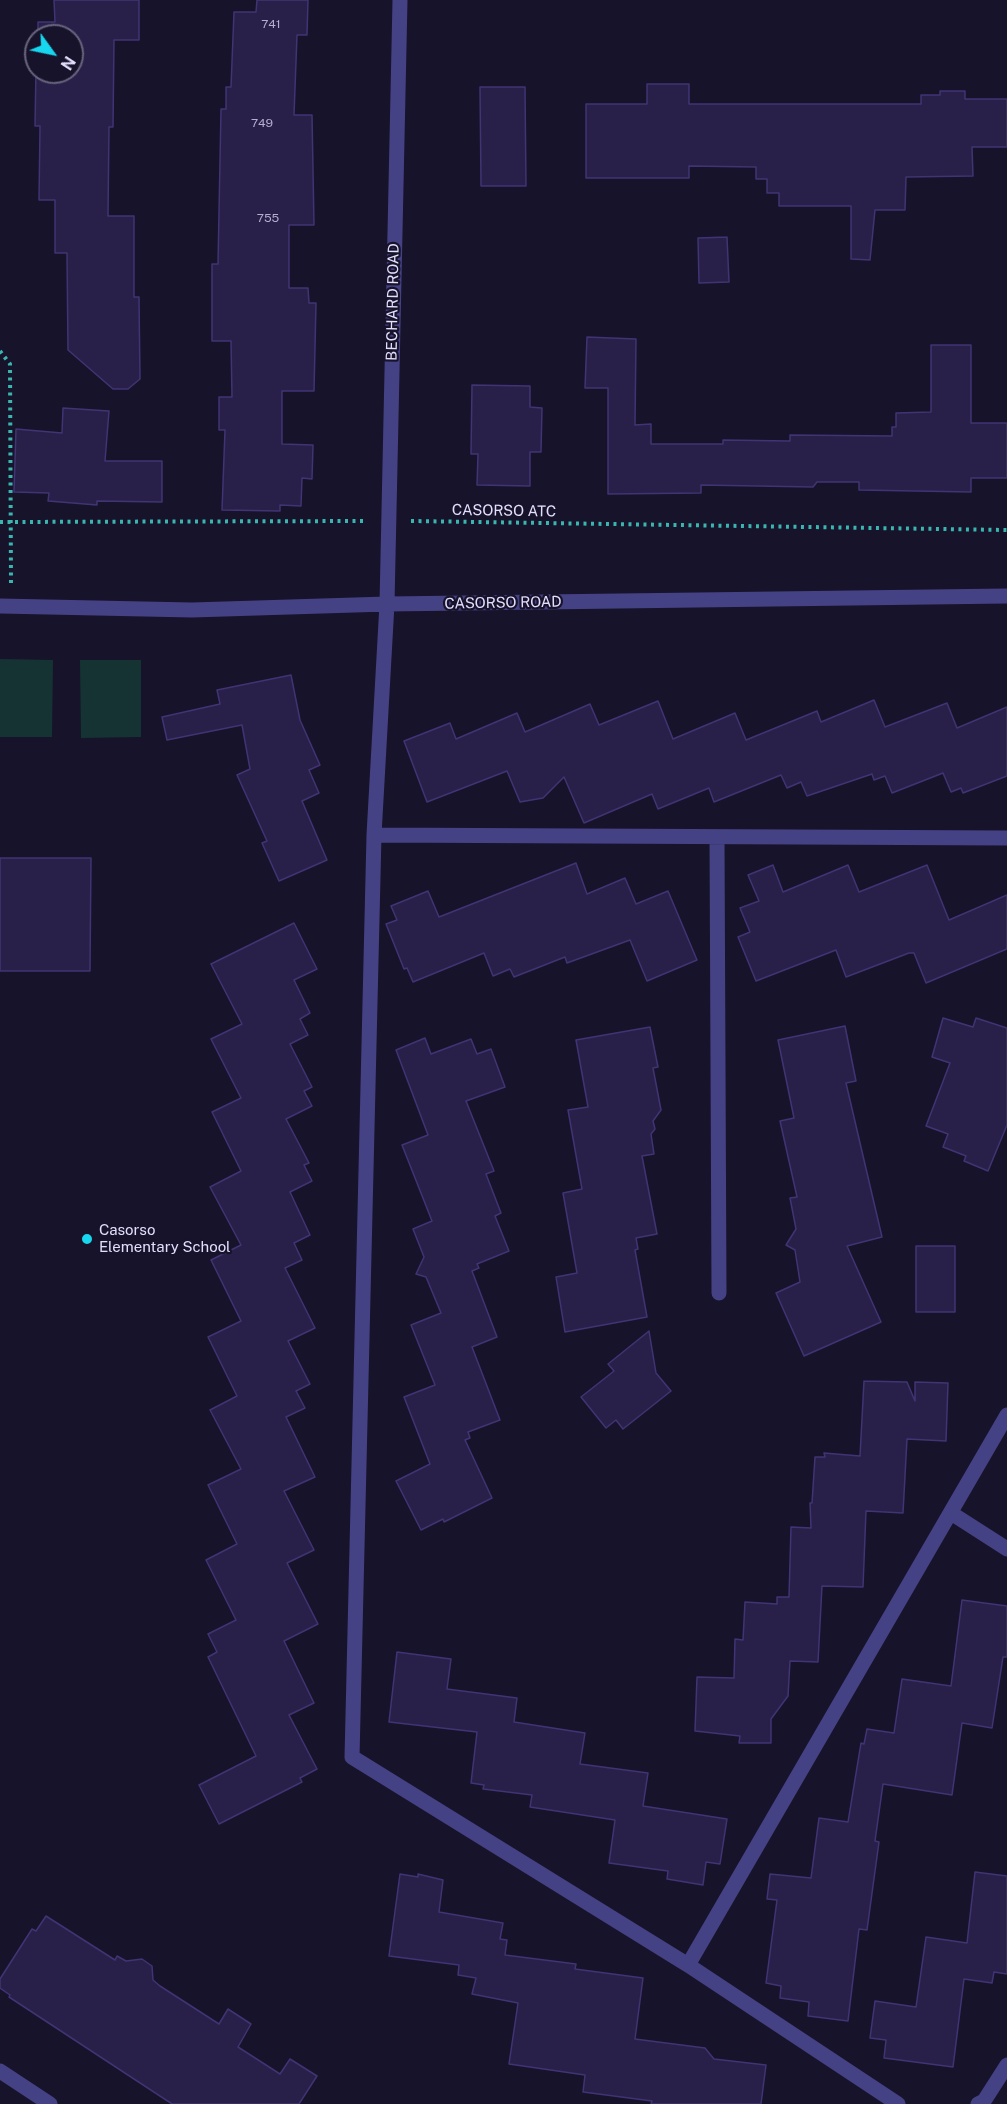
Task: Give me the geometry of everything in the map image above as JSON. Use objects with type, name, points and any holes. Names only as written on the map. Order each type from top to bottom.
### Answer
[{"type":"street","name":"BECHARD ROAD","points":[[400,0],[387,604],[374,835],[352,1757],[688,1965]]},
{"type":"street","name":"CASORSO ROAD","points":[[6,606],[192,610],[387,604],[1007,596]]},
{"type":"street","points":[[374,835],[1007,838]]},
{"type":"street","points":[[717,837],[719,1293]]},
{"type":"street","points":[[898,2104],[688,1965],[1007,1415]]},
{"type":"street","points":[[951,1513],[1007,1549]]},
{"type":"street","points":[[978,2104],[984,2102],[1007,2066]]},
{"type":"street","points":[[0,2072],[50,2104]]},
{"type":"path","points":[[0,351],[10,364],[11,522],[6,606]]},
{"type":"path","name":"CASORSO ATC","points":[[0,522],[389,521],[1007,530]]},
{"type":"green space","points":[[0,659],[53,660],[52,737],[0,737]]},
{"type":"green space","points":[[80,660],[141,660],[141,737],[81,738]]},
{"type":"building","points":[[54,0],[139,0],[139,40],[114,40],[113,127],[109,127],[108,216],[134,216],[134,297],[139,297],[140,379],[128,389],[113,389],[68,350],[67,253],[55,253],[55,200],[39,200],[40,126],[35,126],[36,84],[84,84],[84,24],[38,24],[38,22],[55,22]]},
{"type":"building","points":[[257,0],[308,0],[307,35],[297,35],[294,115],[312,115],[314,225],[289,225],[289,288],[308,288],[309,303],[316,303],[314,391],[282,391],[282,444],[313,445],[312,479],[302,478],[301,506],[280,505],[280,511],[222,510],[225,430],[219,430],[219,397],[232,397],[231,341],[212,341],[212,264],[218,264],[221,109],[226,109],[226,87],[231,87],[234,12],[256,12]]},
{"type":"building","points":[[647,84],[689,84],[689,104],[921,104],[921,95],[940,95],[940,91],[965,91],[965,99],[1007,99],[1007,147],[972,147],[973,176],[906,177],[905,210],[875,210],[870,260],[851,259],[851,206],[779,206],[779,193],[767,193],[767,179],[756,179],[756,167],[689,166],[689,178],[586,178],[586,104],[647,104]]},
{"type":"building","points":[[480,87],[525,87],[526,186],[481,186]]},
{"type":"building","points":[[727,237],[729,282],[699,283],[698,238]]},
{"type":"building","points":[[587,337],[636,339],[635,425],[651,424],[651,444],[723,444],[723,440],[790,441],[790,435],[892,436],[892,427],[896,427],[896,413],[931,412],[931,345],[971,345],[971,423],[1007,423],[1007,478],[971,478],[971,492],[859,490],[859,482],[817,482],[813,487],[701,485],[701,493],[608,494],[608,388],[585,388]]},
{"type":"building","points":[[472,385],[530,386],[530,407],[542,408],[541,452],[530,452],[530,486],[477,485],[478,454],[471,454]]},
{"type":"building","points":[[63,408],[109,411],[105,461],[162,461],[162,502],[97,501],[97,505],[48,501],[49,493],[14,492],[16,429],[62,433]]},
{"type":"building","points":[[291,675],[300,720],[320,765],[309,770],[319,793],[302,801],[327,860],[279,881],[262,843],[267,841],[237,775],[250,769],[242,725],[167,740],[162,717],[220,704],[217,690]]},
{"type":"building","points":[[874,700],[885,727],[947,703],[957,728],[1007,707],[1007,776],[963,793],[961,788],[951,792],[943,773],[892,793],[885,776],[874,780],[872,774],[807,796],[801,782],[787,788],[781,775],[714,802],[709,788],[658,809],[652,794],[584,823],[564,777],[543,798],[520,802],[507,771],[427,802],[404,741],[450,723],[456,739],[517,713],[525,732],[590,704],[599,725],[658,701],[673,739],[735,713],[746,740],[817,711],[821,722]]},
{"type":"building","points":[[0,858],[91,858],[90,971],[0,971]]},
{"type":"building","points":[[576,863],[587,894],[625,878],[636,904],[668,891],[697,960],[647,981],[630,940],[567,963],[565,957],[514,977],[510,969],[493,976],[484,953],[413,982],[407,968],[404,969],[386,924],[397,920],[391,906],[428,891],[439,917]]},
{"type":"building","points":[[773,865],[783,892],[848,865],[859,892],[927,865],[949,920],[1007,895],[1007,949],[926,983],[914,953],[846,977],[836,950],[756,981],[738,937],[750,932],[740,908],[759,901],[748,875]]},
{"type":"building","points":[[294,923],[317,969],[294,980],[310,1013],[300,1019],[308,1035],[290,1044],[312,1087],[304,1091],[312,1106],[286,1119],[309,1163],[304,1165],[312,1181],[290,1192],[310,1235],[294,1243],[302,1260],[285,1268],[315,1328],[288,1341],[310,1384],[296,1391],[305,1408],[286,1417],[315,1477],[284,1491],[314,1550],[287,1563],[318,1624],[284,1641],[314,1703],[289,1715],[317,1769],[300,1778],[302,1782],[219,1824],[199,1785],[256,1756],[208,1657],[217,1652],[208,1634],[236,1620],[206,1560],[237,1544],[208,1485],[241,1469],[210,1410],[237,1396],[208,1337],[241,1321],[211,1260],[241,1245],[210,1187],[241,1171],[212,1112],[241,1098],[211,1039],[242,1024],[211,964]]},
{"type":"building","points":[[943,1018],[973,1027],[976,1018],[1007,1028],[1007,1125],[988,1171],[964,1161],[966,1156],[943,1147],[948,1134],[926,1126],[950,1063],[932,1057]]},
{"type":"building","points":[[845,1026],[856,1081],[846,1083],[882,1237],[847,1246],[881,1322],[804,1356],[776,1293],[800,1282],[795,1250],[786,1245],[796,1229],[790,1198],[797,1197],[780,1121],[794,1118],[778,1040]]},
{"type":"building","points":[[650,1027],[658,1067],[653,1068],[661,1110],[653,1121],[655,1129],[651,1134],[654,1154],[642,1156],[657,1234],[636,1238],[638,1249],[635,1250],[647,1317],[565,1332],[556,1277],[577,1273],[563,1193],[582,1189],[568,1110],[588,1107],[576,1040]]},
{"type":"building","points":[[425,1038],[431,1054],[471,1039],[477,1054],[491,1049],[505,1087],[466,1101],[494,1171],[486,1174],[501,1213],[495,1216],[509,1251],[477,1264],[479,1268],[472,1271],[497,1337],[472,1347],[500,1420],[468,1432],[470,1438],[465,1440],[492,1498],[444,1522],[443,1519],[421,1530],[396,1481],[430,1464],[404,1397],[435,1385],[411,1325],[441,1313],[426,1277],[416,1274],[424,1257],[413,1229],[432,1221],[402,1145],[428,1135],[396,1050]]},
{"type":"building","points":[[916,1246],[955,1246],[955,1312],[916,1312]]},
{"type":"building","points":[[649,1331],[656,1373],[671,1391],[623,1429],[616,1420],[606,1428],[581,1397],[614,1371],[608,1364]]},
{"type":"building","points":[[864,1381],[907,1382],[915,1401],[915,1382],[948,1383],[946,1441],[907,1439],[903,1513],[866,1511],[863,1587],[822,1586],[818,1662],[790,1661],[788,1696],[771,1719],[771,1743],[739,1743],[740,1736],[695,1731],[697,1677],[734,1678],[735,1639],[743,1640],[745,1602],[777,1604],[777,1597],[789,1597],[791,1527],[811,1528],[810,1503],[812,1503],[815,1457],[825,1457],[824,1453],[860,1456]]},
{"type":"building","points":[[962,1600],[1007,1606],[1007,1657],[1003,1657],[992,1728],[962,1723],[952,1795],[883,1784],[875,1841],[879,1842],[867,1930],[859,1929],[848,2021],[808,2016],[809,2002],[780,1998],[781,1986],[766,1983],[777,1900],[767,1899],[770,1874],[811,1878],[819,1818],[848,1822],[861,1743],[864,1744],[867,1729],[894,1733],[902,1679],[951,1686]]},
{"type":"building","points":[[397,1652],[451,1659],[447,1689],[517,1698],[514,1722],[585,1733],[580,1764],[648,1773],[643,1806],[727,1819],[720,1864],[706,1862],[703,1885],[667,1879],[668,1871],[609,1863],[615,1820],[530,1807],[532,1795],[483,1789],[484,1785],[471,1783],[477,1732],[389,1722]]},
{"type":"building","points":[[975,1872],[1007,1876],[1007,1974],[994,1972],[992,1983],[964,1979],[953,2067],[884,2058],[886,2040],[870,2038],[875,2001],[916,2007],[926,1937],[967,1943]]},
{"type":"building","points":[[400,1874],[418,1877],[418,1874],[443,1880],[439,1912],[503,1923],[500,1939],[507,1940],[505,1955],[576,1964],[575,1969],[643,1978],[635,2039],[705,2048],[714,2059],[766,2065],[761,2104],[651,2104],[652,2101],[583,2092],[585,2075],[509,2064],[518,2003],[472,1994],[476,1978],[458,1975],[459,1965],[389,1956]]},
{"type":"building","points":[[46,1916],[115,1960],[117,1956],[126,1961],[142,1959],[152,1966],[153,1980],[160,1986],[219,2024],[228,2009],[251,2024],[238,2047],[280,2074],[290,2059],[317,2076],[299,2104],[172,2104],[9,1997],[10,1995],[0,1988],[0,1979],[32,1929],[36,1931]]},
{"type":"place","name":"Casorso Elementary School","points":[[87,1239]]}]
